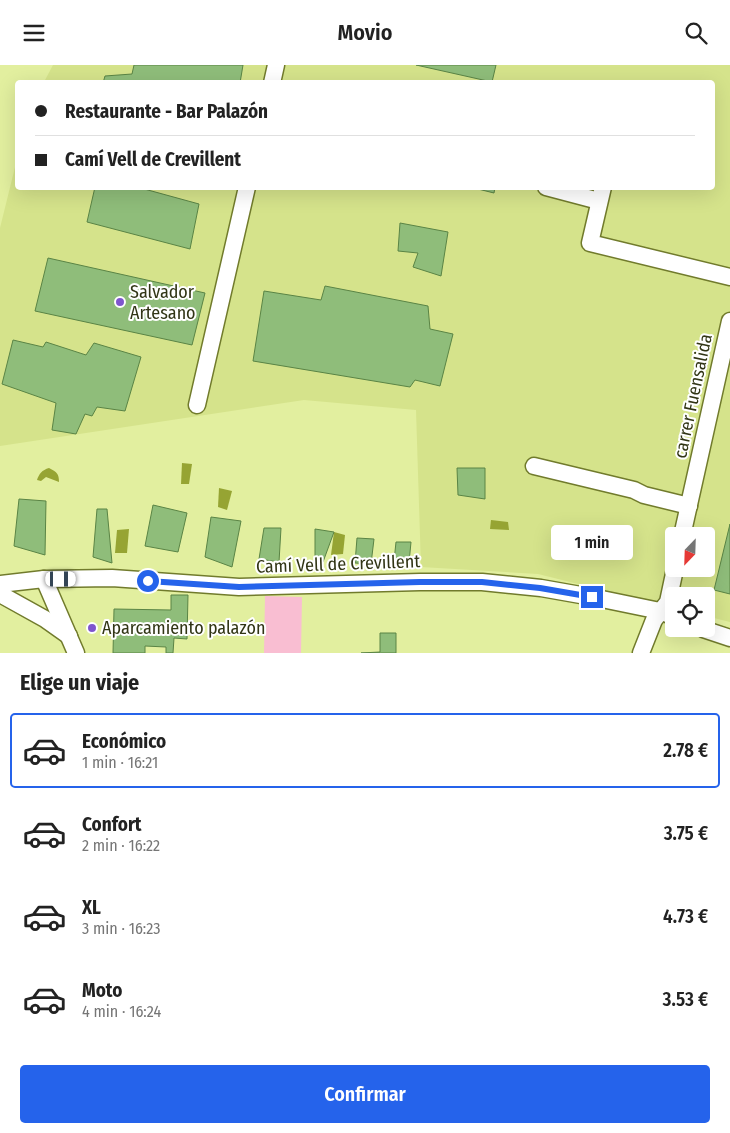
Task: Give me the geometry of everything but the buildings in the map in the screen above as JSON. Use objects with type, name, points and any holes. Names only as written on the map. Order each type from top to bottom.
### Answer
[{"type":"street","points":[[273,80],[276,65]]},
{"type":"street","points":[[197,405],[246,190]]},
{"type":"street","points":[[570,190],[601,194],[590,243],[730,277]]},
{"type":"street","name":"carrer Fuensalida","points":[[684,527],[730,321]]},
{"type":"street","name":"carrer Fuensalida","points":[[534,466],[634,490],[644,495],[689,506]]},
{"type":"street","name":"carrer Fuensalida","points":[[634,490],[641,488],[678,491],[685,489],[695,480]]},
{"type":"street","name":"Camí Vell de Crevillent","points":[[0,584],[47,586],[112,578],[239,587],[482,582],[549,590],[665,614]]},
{"type":"street","points":[[19,604],[40,604],[46,599],[47,586]]},
{"type":"street","points":[[47,586],[76,653]]},
{"type":"street","points":[[0,594],[45,619],[69,636]]},
{"type":"street","points":[[641,653],[654,621],[665,615]]},
{"type":"street","points":[[715,633],[730,638]]},
{"type":"shaded area","points":[[53,65],[730,65],[730,622],[715,618],[715,587],[665,587],[665,606],[538,574],[421,567],[416,410],[304,400],[0,446],[0,228],[15,167],[15,190],[715,190],[715,80],[45,80]]},
{"type":"shaded area","points":[[182,463],[192,464],[189,484],[181,484]]},
{"type":"shaded area","points":[[49,468],[57,473],[59,482],[46,477],[41,481],[37,480],[44,470]]},
{"type":"shaded area","points":[[219,488],[232,491],[227,510],[218,507]]},
{"type":"shaded area","points":[[491,520],[508,522],[509,530],[490,529]]},
{"type":"shaded area","points":[[129,529],[127,553],[115,553],[117,530]]},
{"type":"shaded area","points":[[334,532],[345,535],[343,554],[331,555]]},
{"type":"shaded area","points":[[265,596],[302,597],[301,653],[264,653]]},
{"type":"place","name":"Salvador Artesano","points":[[120,302]]},
{"type":"place","name":"Aparcamiento palazón","points":[[92,628]]},
{"type":"route","points":[[148,581],[239,587],[482,582],[540,588],[592,597]]}]
